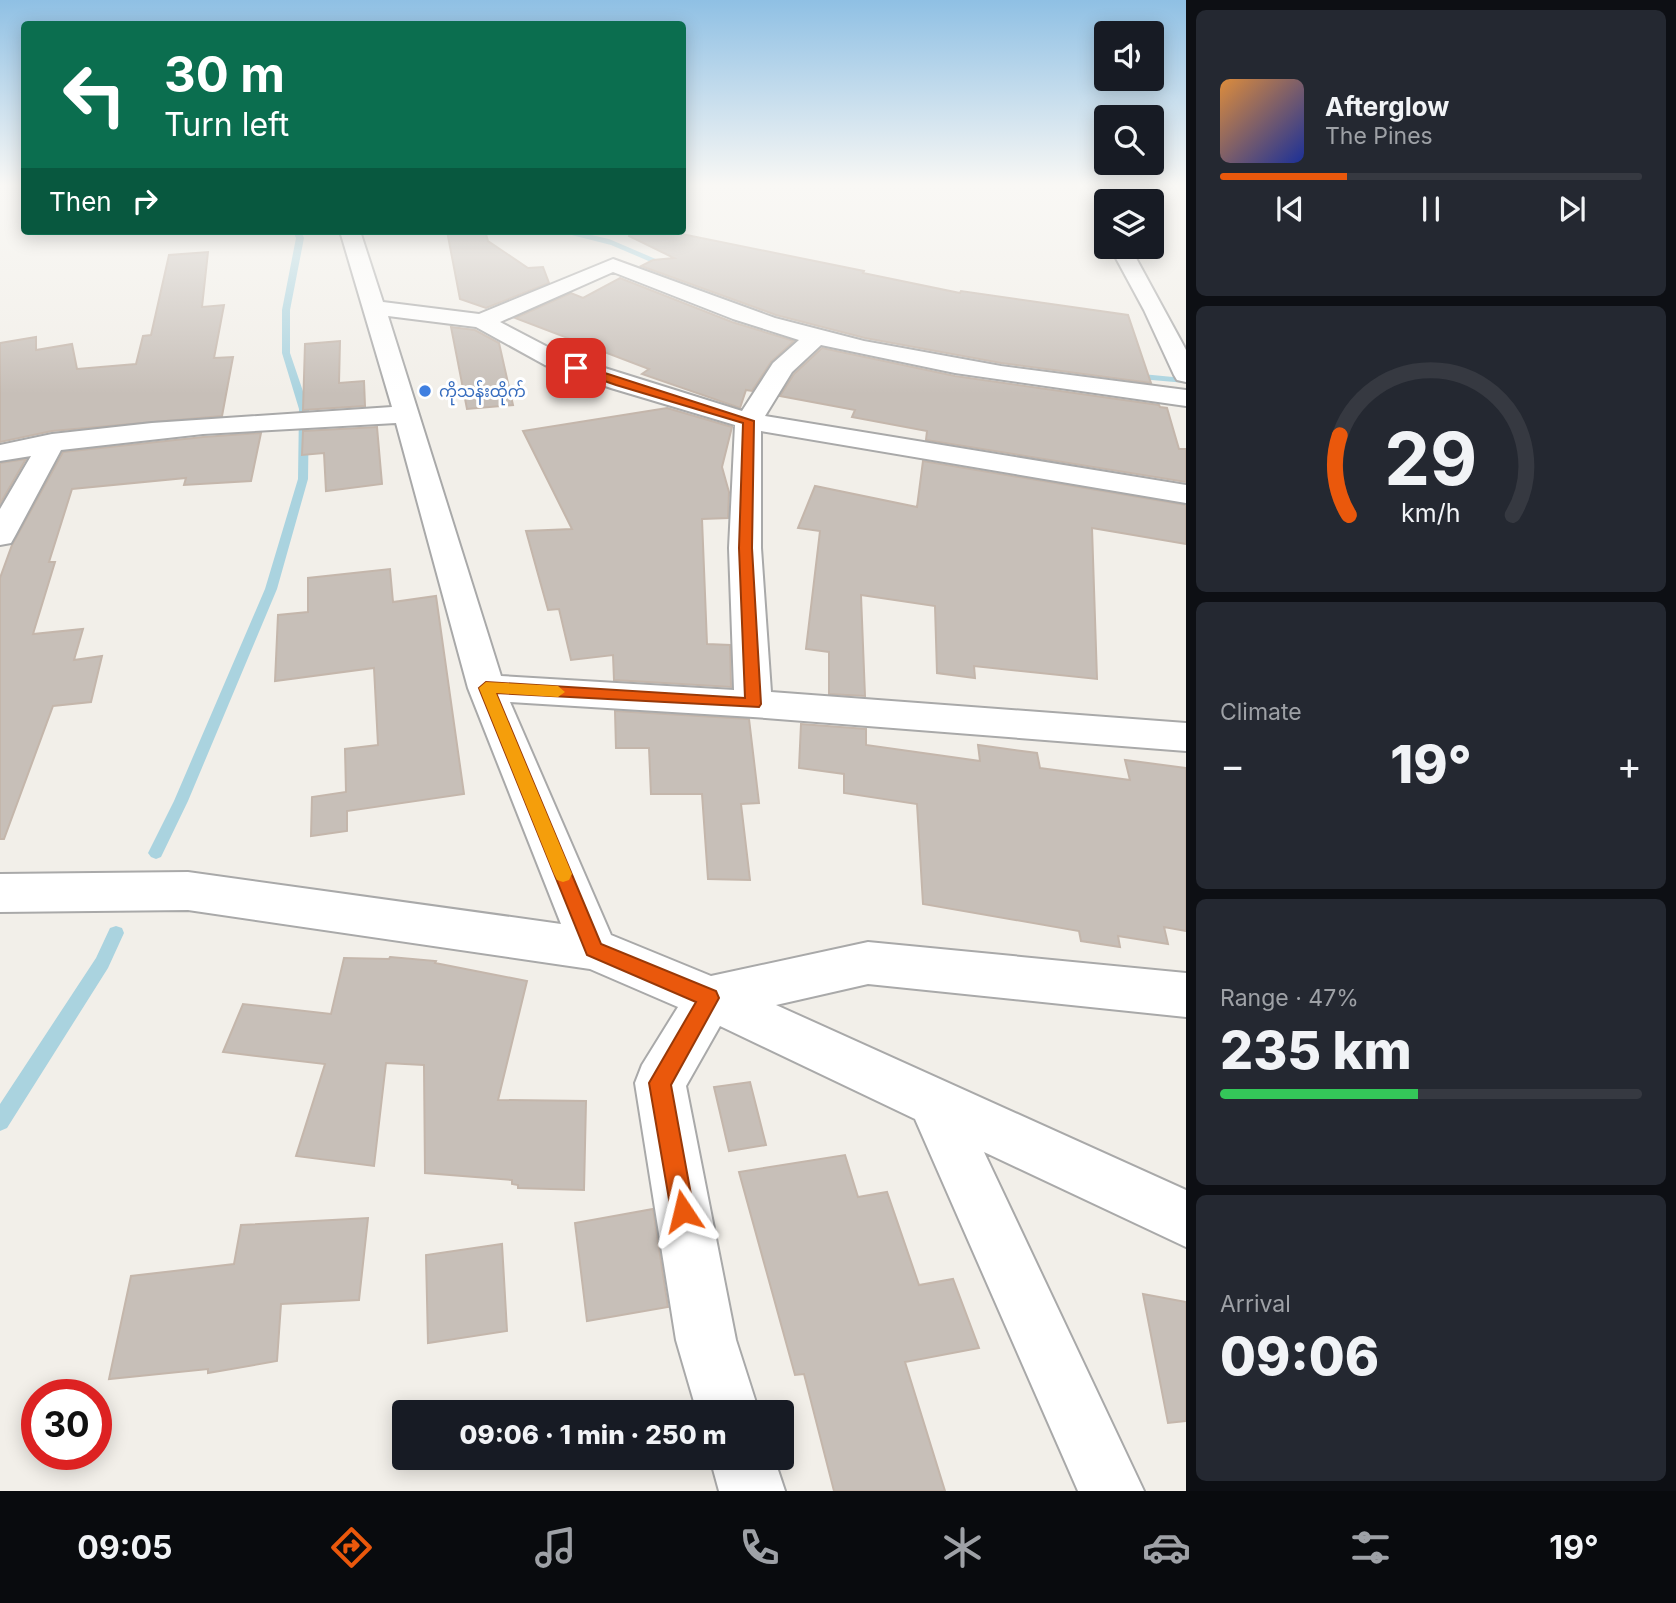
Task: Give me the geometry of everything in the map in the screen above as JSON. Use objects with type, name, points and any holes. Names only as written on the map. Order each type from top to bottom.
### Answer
[{"type":"street","points":[[358,255],[486,688],[594,949]]},
{"type":"street","points":[[1127,259],[1186,375]]},
{"type":"street","points":[[482,321],[613,265],[816,337],[940,365],[1186,398]]},
{"type":"street","points":[[375,307],[482,321],[554,360],[620,383],[748,421],[1186,494]]},
{"type":"street","points":[[753,704],[745,548],[748,421],[782,368],[816,337]]},
{"type":"street","points":[[0,453],[52,442],[134,432],[407,414]]},
{"type":"street","points":[[0,536],[52,442]]},
{"type":"street","points":[[486,688],[753,704],[1186,737]]},
{"type":"street","points":[[0,893],[188,891],[594,949],[709,998],[1186,1219]]},
{"type":"street","points":[[724,1400],[706,1340],[660,1083],[709,998],[868,962],[1186,995]]},
{"type":"street","points":[[934,1103],[1111,1491]]},
{"type":"street","points":[[746,1470],[752,1491]]},
{"type":"building","points":[[169,255],[208,255],[202,307],[224,305],[214,358],[233,357],[222,416],[52,431],[0,442],[0,343],[36,337],[36,350],[72,344],[77,369],[136,364],[143,336],[151,335]]},
{"type":"building","points":[[452,255],[508,255],[528,268],[543,267],[549,283],[486,308],[460,299]]},
{"type":"building","points":[[667,255],[783,255],[960,293],[961,291],[1128,315],[1151,383],[1001,363],[865,338],[776,315],[641,266],[653,260],[674,258]]},
{"type":"building","points":[[620,278],[732,322],[794,341],[771,362],[752,391],[746,390],[740,408],[642,374],[649,369],[515,318],[571,293],[583,298]]},
{"type":"building","points":[[451,327],[475,330],[499,343],[513,405],[467,409]]},
{"type":"building","points":[[340,341],[339,383],[364,381],[365,406],[303,410],[305,344]]},
{"type":"building","points":[[822,348],[955,376],[1159,405],[1167,408],[1179,449],[1186,449],[1186,482],[926,440],[927,431],[852,417],[855,410],[780,396],[794,374]]},
{"type":"building","points":[[667,408],[732,427],[722,467],[729,492],[728,518],[702,519],[707,644],[730,645],[731,687],[614,680],[613,655],[571,660],[559,609],[548,610],[526,531],[572,529],[523,431]]},
{"type":"building","points":[[377,427],[382,484],[326,491],[324,453],[302,455],[303,431]]},
{"type":"building","points":[[261,433],[251,481],[184,485],[186,478],[72,489],[49,562],[55,562],[33,634],[83,629],[74,660],[102,656],[91,702],[53,706],[4,839],[0,839],[0,578],[12,545],[63,452]]},
{"type":"building","points":[[26,459],[0,504],[0,463]]},
{"type":"building","points":[[923,461],[1186,505],[1186,544],[1092,528],[1097,679],[974,666],[975,678],[937,673],[935,606],[861,595],[865,696],[829,694],[829,652],[806,649],[820,531],[798,528],[815,486],[917,507]]},
{"type":"building","points":[[390,569],[393,602],[436,596],[464,794],[347,811],[347,831],[311,836],[312,797],[346,792],[345,749],[378,745],[374,668],[275,681],[278,615],[308,612],[308,578]]},
{"type":"building","points":[[615,711],[749,719],[759,803],[741,804],[750,880],[708,879],[702,794],[651,794],[649,748],[616,748]]},
{"type":"building","points":[[801,724],[866,729],[866,745],[980,761],[978,745],[1037,753],[1040,768],[1130,780],[1125,760],[1186,768],[1186,931],[1164,927],[1168,944],[1118,936],[1120,947],[1081,941],[1079,931],[923,904],[917,804],[844,793],[844,774],[799,768]]},
{"type":"building","points":[[390,957],[436,961],[435,963],[527,981],[498,1100],[586,1101],[584,1190],[518,1188],[518,1185],[512,1184],[512,1180],[425,1173],[424,1065],[386,1063],[374,1166],[296,1156],[325,1064],[223,1052],[243,1004],[331,1014],[344,958]]},
{"type":"building","points":[[750,1082],[766,1145],[729,1151],[714,1087]]},
{"type":"building","points":[[845,1155],[858,1197],[887,1192],[919,1285],[953,1279],[979,1348],[905,1362],[945,1491],[834,1491],[804,1374],[795,1375],[739,1172]]},
{"type":"building","points":[[653,1209],[668,1307],[587,1321],[575,1223]]},
{"type":"building","points":[[368,1218],[359,1300],[281,1304],[277,1361],[208,1373],[208,1369],[109,1379],[131,1276],[234,1264],[241,1225]]},
{"type":"building","points":[[502,1244],[507,1331],[428,1343],[426,1255]]},
{"type":"building","points":[[1143,1294],[1186,1302],[1186,1421],[1168,1423]]},
{"type":"waterway","points":[[156,853],[181,801],[271,589],[303,479],[304,409],[286,353],[286,310],[298,255]]},
{"type":"waterway","points":[[639,255],[668,266]]},
{"type":"waterway","points":[[1132,376],[1183,381]]},
{"type":"waterway","points":[[0,1121],[102,963],[116,933]]},
{"type":"slow traffic","points":[[558,692],[486,688],[563,874]]},
{"type":"place","name":"ကိုသန်းထိုက်","points":[[425,391]]},
{"type":"route","points":[[576,368],[748,421],[745,548],[753,704],[486,688],[594,949],[709,998],[660,1083],[683,1211]]}]
